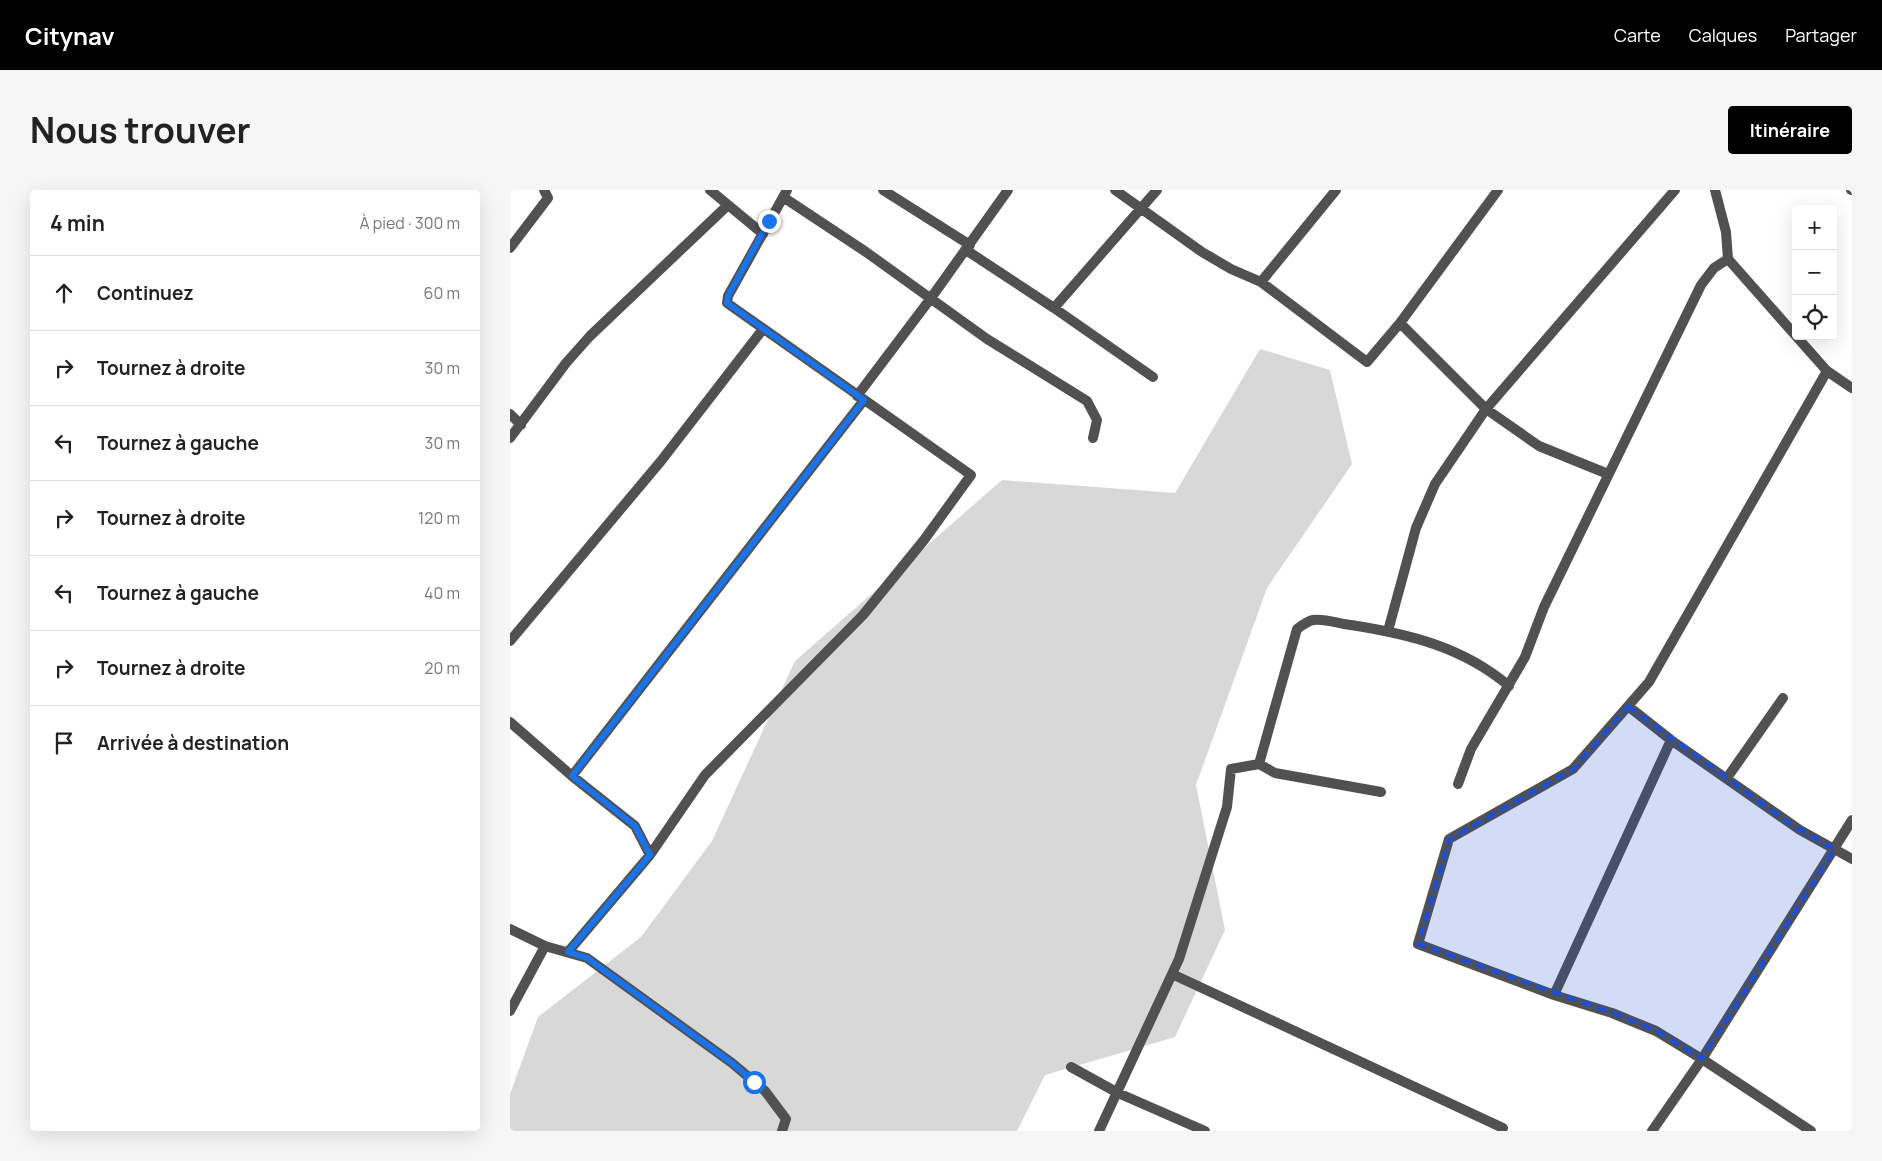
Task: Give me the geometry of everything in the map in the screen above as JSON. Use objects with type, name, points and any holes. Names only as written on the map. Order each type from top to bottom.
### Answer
[{"type":"street","points":[[510,248],[548,198],[544,190]]},
{"type":"street","points":[[710,190],[763,234]]},
{"type":"street","points":[[883,190],[1152,377]]},
{"type":"street","points":[[572,776],[860,398],[1008,190]]},
{"type":"street","points":[[1115,190],[1202,252],[1231,269],[1261,282],[1367,362],[1400,323],[1498,190]]},
{"type":"street","points":[[1054,308],[1157,190]]},
{"type":"street","points":[[1261,282],[1336,190]]},
{"type":"street","points":[[1388,631],[1422,511],[1435,484],[1486,409],[1675,190]]},
{"type":"street","points":[[1715,190],[1726,232],[1728,259],[1792,331]]},
{"type":"street","points":[[568,952],[650,855],[705,775],[863,615],[924,540],[971,476],[728,304],[727,300],[785,193],[987,339],[1087,401],[1097,420],[1093,438]]},
{"type":"street","points":[[510,438],[566,363],[590,336],[728,205]]},
{"type":"street","points":[[1458,784],[1471,749],[1525,657],[1544,607],[1701,285],[1714,268],[1728,259]]},
{"type":"street","points":[[1400,323],[1486,409],[1538,446],[1608,474]]},
{"type":"street","points":[[510,641],[661,460],[763,329]]},
{"type":"street","points":[[1800,340],[1828,372],[1852,388]]},
{"type":"street","points":[[1811,1131],[1656,1031],[1612,1012],[1554,995],[1418,944],[1449,839],[1574,770],[1628,706],[1660,666],[1828,372]]},
{"type":"street","points":[[510,414],[521,425]]},
{"type":"street","points":[[1259,764],[1297,629],[1313,620],[1388,631],[1439,644],[1462,654],[1492,672],[1509,686]]},
{"type":"street","points":[[1727,778],[1782,698]]},
{"type":"street","points":[[1628,706],[1670,740],[1800,830],[1852,859]]},
{"type":"street","points":[[510,722],[572,776],[635,826],[650,855]]},
{"type":"street","points":[[1554,995],[1670,740]]},
{"type":"street","points":[[1099,1131],[1182,950],[1228,807],[1231,770],[1259,764],[1275,773],[1381,792]]},
{"type":"street","points":[[1652,1131],[1702,1059],[1852,820]]},
{"type":"street","points":[[510,929],[545,946],[587,958],[732,1063],[765,1091],[786,1119],[782,1131]]},
{"type":"street","points":[[510,1011],[545,946]]},
{"type":"street","points":[[1172,974],[1503,1128]]},
{"type":"street","points":[[1071,1067],[1118,1093],[1205,1131]]},
{"type":"highlighted area","points":[[1628,706],[1791,824],[1835,849],[1702,1059],[1656,1031],[1612,1013],[1418,944],[1449,839],[1573,769]]},
{"type":"shaded area","points":[[1260,349],[1330,370],[1352,464],[1267,588],[1196,785],[1225,930],[1175,1037],[1045,1075],[1017,1131],[510,1131],[510,1094],[538,1017],[641,937],[712,841],[795,661],[1002,480],[1175,493]]},
{"type":"route","points":[[754,1082],[732,1063],[587,958],[568,952],[650,855],[635,826],[572,776],[864,400],[727,303],[728,296],[769,221]]}]
